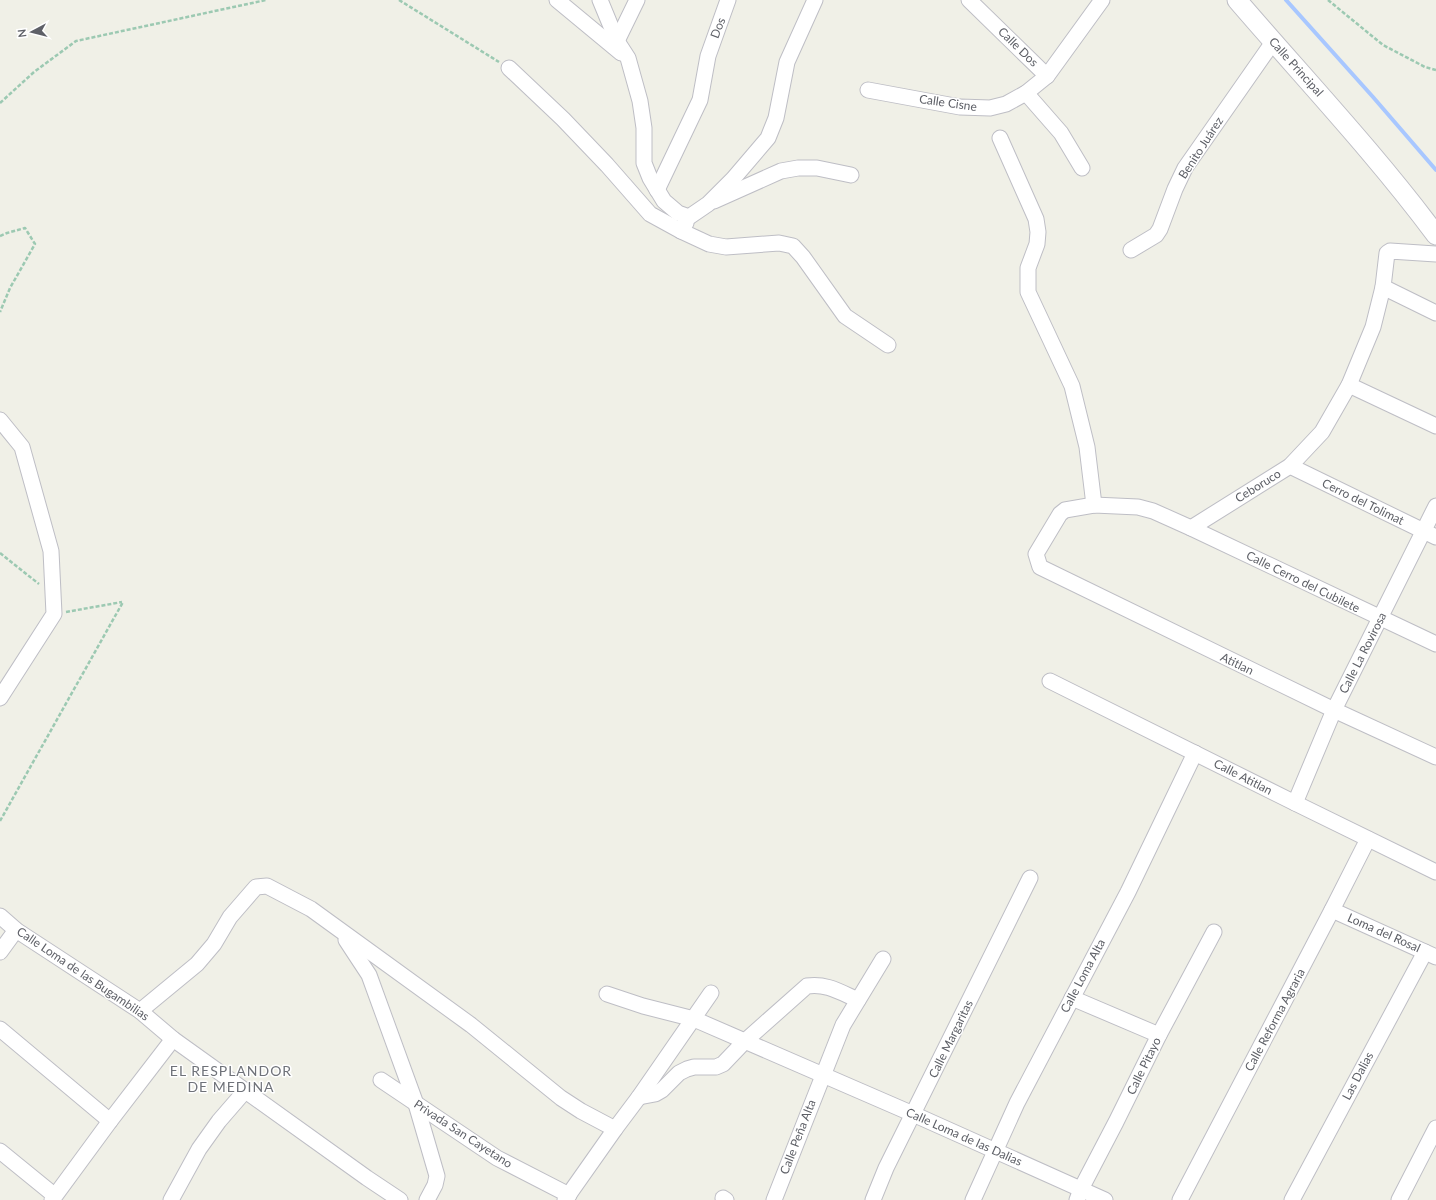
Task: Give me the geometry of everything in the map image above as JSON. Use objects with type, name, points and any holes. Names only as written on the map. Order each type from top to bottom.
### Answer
[{"type":"street","points":[[557,0],[628,58]]},
{"type":"street","points":[[600,0],[617,41],[628,58],[640,101],[644,128],[644,163],[650,178],[664,201],[678,213],[690,217]]},
{"type":"street","points":[[617,41],[637,0]]},
{"type":"street","name":"Dos","points":[[657,190],[700,100],[708,56],[728,0]]},
{"type":"street","points":[[681,231],[690,217],[708,204],[733,179],[768,138],[776,118],[787,62],[815,0]]},
{"type":"street","name":"Calle Dos","points":[[969,0],[1047,76],[1026,93]]},
{"type":"street","points":[[1047,76],[1102,0]]},
{"type":"street","name":"Calle Principal","points":[[1237,0],[1355,134],[1414,205],[1436,235]]},
{"type":"street","name":"Benito Juárez","points":[[1131,250],[1156,235],[1175,188],[1185,168],[1273,42]]},
{"type":"street","points":[[509,68],[563,119],[607,165],[650,214],[709,244],[726,247],[779,243],[793,246],[803,257],[845,316],[888,345]]},
{"type":"street","name":"Calle Cisne","points":[[868,90],[960,107],[990,108],[1006,104],[1026,93]]},
{"type":"street","points":[[1026,93],[1061,133],[1082,168]]},
{"type":"street","points":[[1000,138],[1036,219],[1038,232],[1037,244],[1028,268],[1028,292],[1072,386],[1087,446],[1094,505],[1138,507],[1153,511],[1191,528]]},
{"type":"street","points":[[708,204],[780,171],[798,168],[817,168],[851,174]]},
{"type":"street","name":"Ceboruco","points":[[1191,528],[1290,466],[1322,432],[1350,385],[1373,327],[1383,287],[1387,253],[1390,251],[1436,254]]},
{"type":"street","points":[[1383,287],[1436,313]]},
{"type":"street","points":[[1350,385],[1436,426]]},
{"type":"street","points":[[0,420],[22,447],[51,551],[54,614],[0,698]]},
{"type":"street","name":"Cerro del Tolimat","points":[[1290,466],[1430,534]]},
{"type":"street","name":"Atitlan","points":[[1094,505],[1065,510],[1060,514],[1036,554],[1040,567],[1334,710],[1436,757]]},
{"type":"street","name":"Calle La Rovirosa","points":[[1295,804],[1334,710],[1380,619],[1430,534],[1436,506]]},
{"type":"street","name":"Calle Cerro del Cubilete","points":[[1191,528],[1380,619],[1436,644]]},
{"type":"street","name":"Calle Atitlan","points":[[1050,680],[1295,804],[1436,872]]},
{"type":"street","name":"Calle Loma Alta","points":[[973,1200],[1017,1103],[1128,892],[1195,753]]},
{"type":"street","name":"Calle Reforma Agraria","points":[[1180,1200],[1368,839]]},
{"type":"street","name":"Calle Margaritas","points":[[873,1200],[886,1168],[1030,878]]},
{"type":"street","points":[[140,1011],[197,964],[214,944],[230,917],[256,887],[267,886],[311,909],[471,1025],[561,1098],[615,1129]]},
{"type":"street","name":"Loma del Rosal","points":[[1332,910],[1431,954]]},
{"type":"street","name":"Calle Loma de las Bugambilias","points":[[0,916],[16,930],[140,1011],[173,1039],[366,1178],[400,1200]]},
{"type":"street","points":[[0,952],[16,930]]},
{"type":"street","points":[[341,932],[369,974],[416,1104],[437,1176],[435,1185],[427,1200]]},
{"type":"street","name":"Calle Pitayo","points":[[1079,1195],[1159,1035],[1214,932]]},
{"type":"street","name":"Las Dalias","points":[[1292,1200],[1431,954]]},
{"type":"street","name":"Calle Peña Alta","points":[[774,1200],[843,1025],[883,959]]},
{"type":"street","points":[[639,1098],[655,1094],[662,1090],[679,1073],[687,1069],[694,1067],[716,1067],[723,1064],[744,1040],[807,986],[817,984],[828,986],[858,1000]]},
{"type":"street","points":[[567,1197],[639,1098],[711,993]]},
{"type":"street","name":"Calle Loma de las Dalias","points":[[607,994],[643,1006],[694,1019],[914,1114],[994,1151],[1079,1195],[1105,1200]]},
{"type":"street","points":[[1072,998],[1159,1035]]},
{"type":"street","points":[[0,1029],[110,1121]]},
{"type":"street","points":[[0,1151],[53,1198],[173,1039]]},
{"type":"street","name":"Privada San Cayetano","points":[[381,1080],[497,1158],[567,1197]]},
{"type":"street","points":[[171,1200],[199,1149],[244,1090]]},
{"type":"street","points":[[1399,1200],[1436,1128]]},
{"type":"path","points":[[0,103],[34,72],[76,41],[266,0]]},
{"type":"path","points":[[399,0],[509,68]]},
{"type":"path","points":[[1328,0],[1383,45],[1425,67],[1436,70]]},
{"type":"path","points":[[0,236],[25,228],[35,244],[10,288],[0,312]]},
{"type":"path","points":[[0,821],[123,602]]},
{"type":"waterway","points":[[1286,0],[1436,170]]},
{"type":"district","name":"EL RESPLANDOR DE MEDINA","points":[[231,1080]]}]
